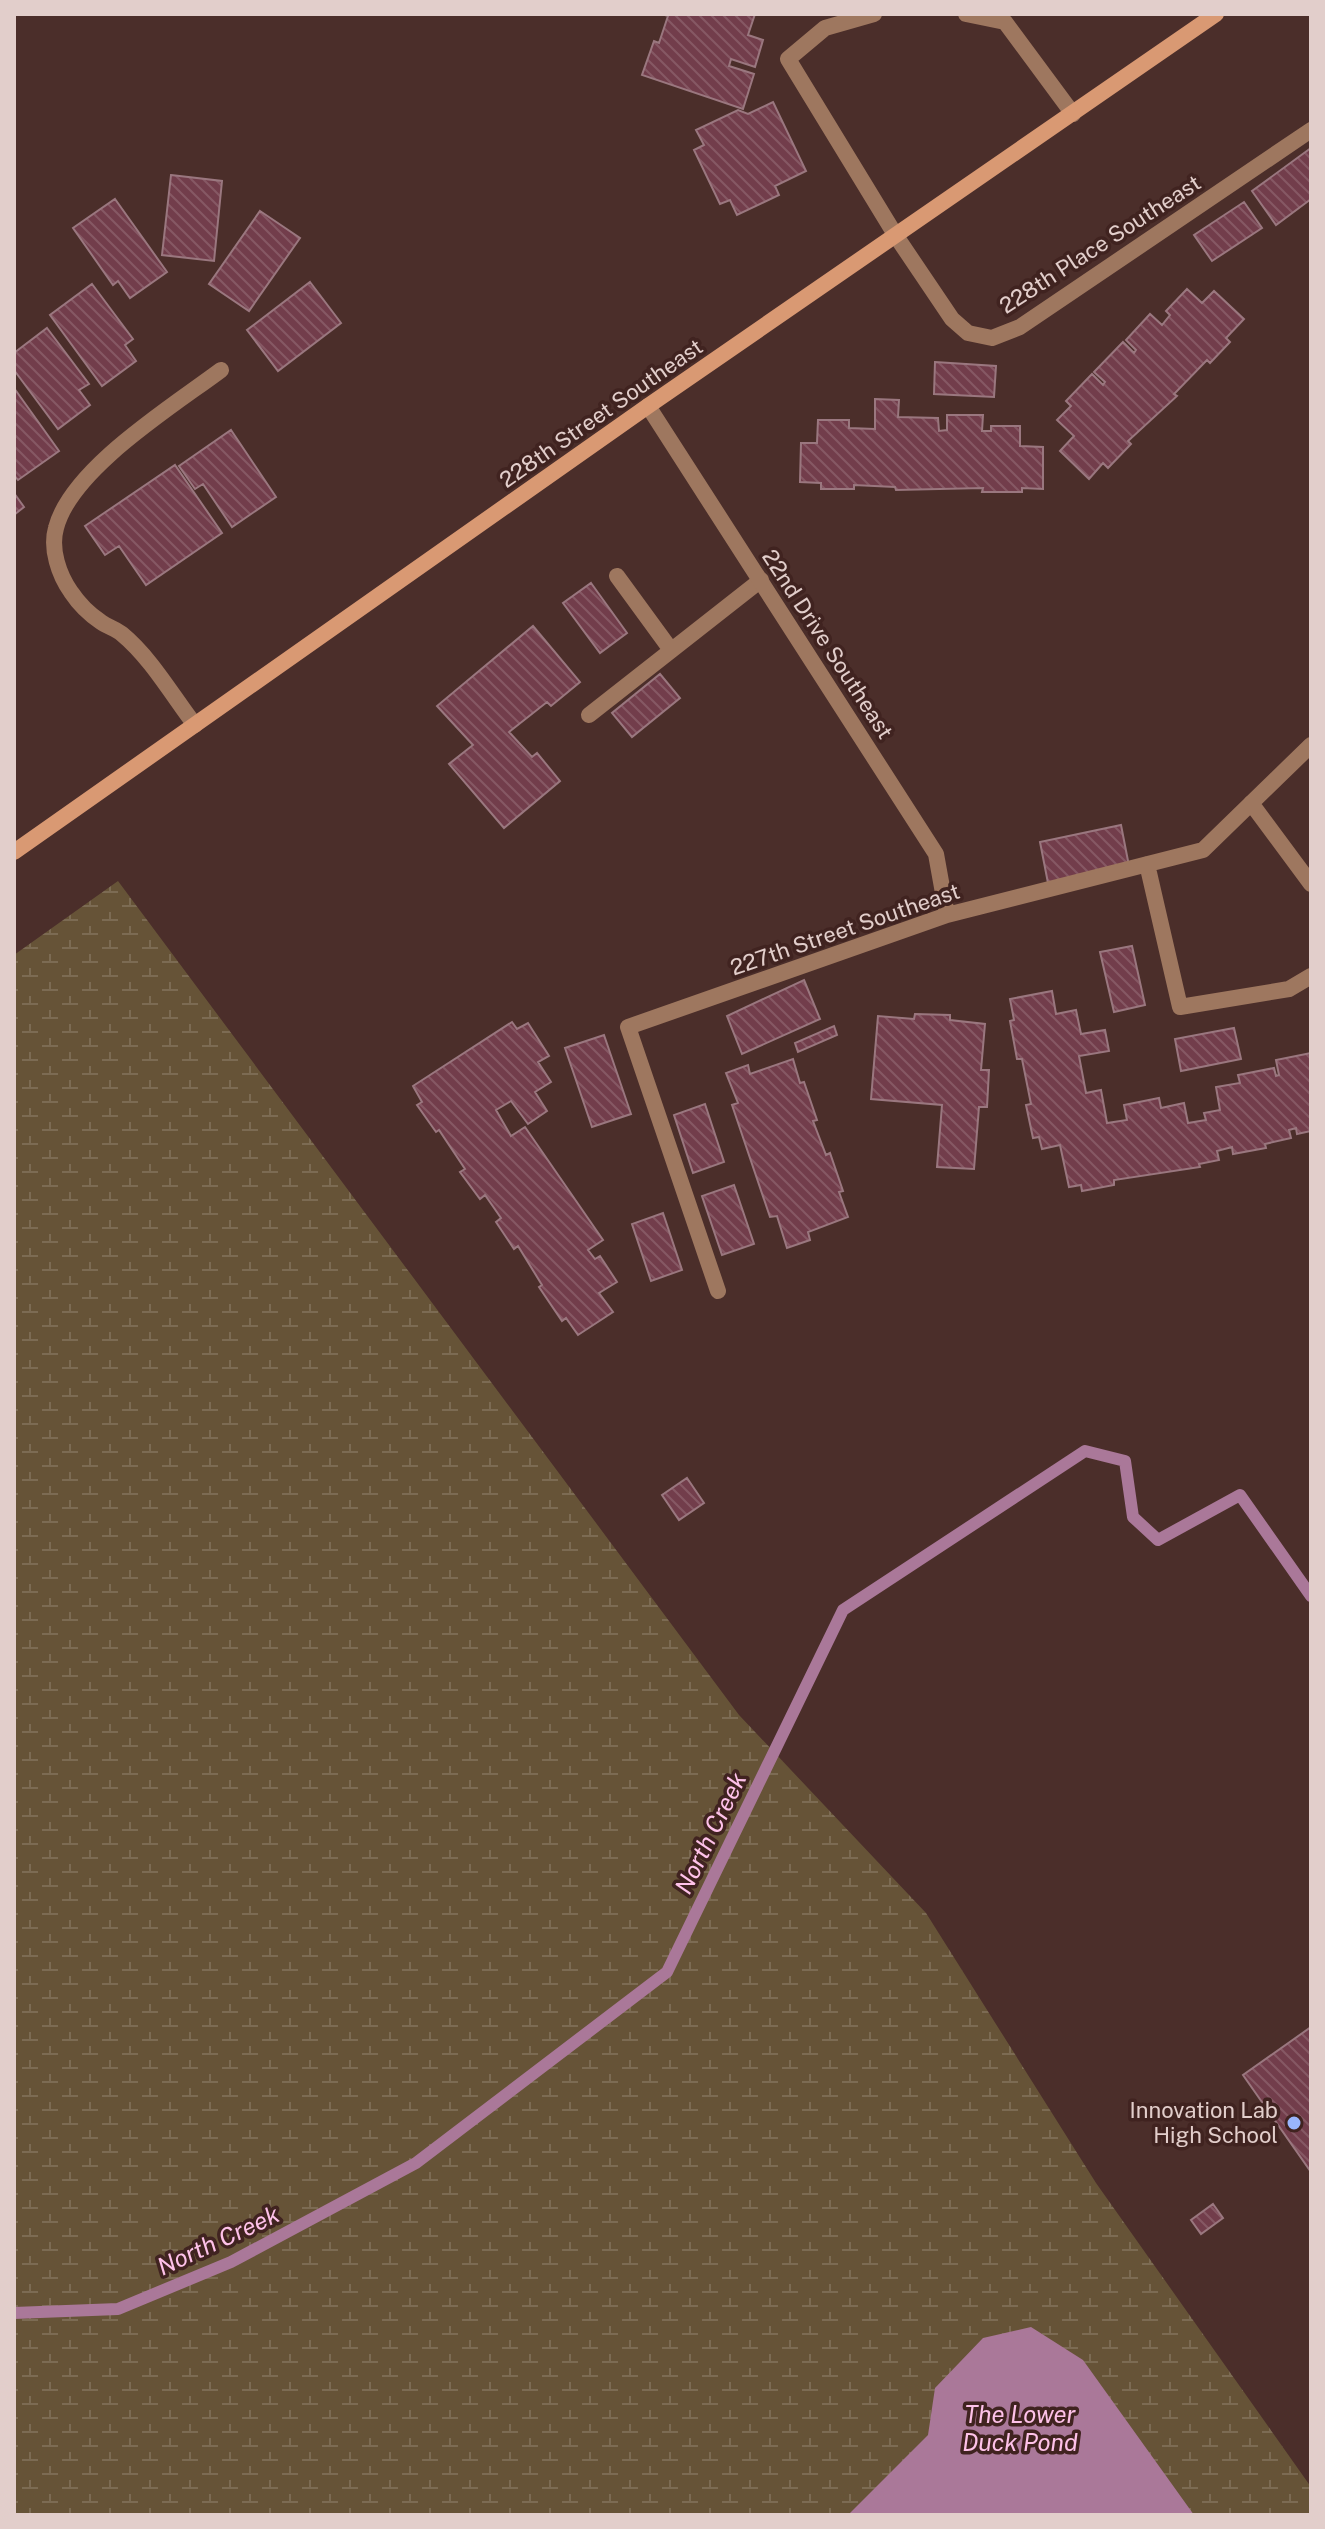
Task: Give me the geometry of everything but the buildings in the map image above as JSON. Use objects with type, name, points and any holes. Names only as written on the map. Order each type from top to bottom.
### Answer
[{"type":"main road","name":"228th Street Southeast","points":[[14,852],[648,406],[1216,14]]},
{"type":"street","name":"228th Place Southeast","points":[[874,14],[825,28],[788,59],[896,236],[952,319],[968,333],[992,338],[1020,327],[1311,130]]},
{"type":"street","points":[[966,14],[1005,22],[1073,114]]},
{"type":"street","points":[[195,725],[141,652],[121,632],[103,624],[85,609],[71,592],[62,578],[55,554],[55,530],[66,505],[92,473],[132,436],[221,370]]},
{"type":"street","name":"22nd Drive Southeast","points":[[648,406],[936,854],[947,915]]},
{"type":"street","points":[[617,576],[671,650]]},
{"type":"street","points":[[589,715],[761,580]]},
{"type":"street","name":"227th Street Southeast","points":[[718,1291],[628,1027],[947,915],[1203,850],[1311,745]]},
{"type":"street","points":[[1251,803],[1311,884]]},
{"type":"street","points":[[1147,864],[1180,1007],[1289,989],[1311,976]]},
{"type":"green space","points":[[118,881],[739,1715],[926,1913],[1096,2183],[1311,2487],[1311,2515],[14,2515],[14,955]]},
{"type":"water","name":"The Lower Duck Pond","points":[[1031,2327],[1083,2360],[1194,2515],[848,2515],[928,2435],[935,2388],[983,2338]]},
{"type":"waterway","name":"North Creek","points":[[14,2313],[118,2309],[231,2262],[416,2163],[667,1972],[843,1610],[1085,1451],[1125,1461],[1133,1517],[1158,1540],[1240,1495],[1311,1596]]},
{"type":"place","name":"Innovation Lab High School","points":[[1294,2123]]}]
